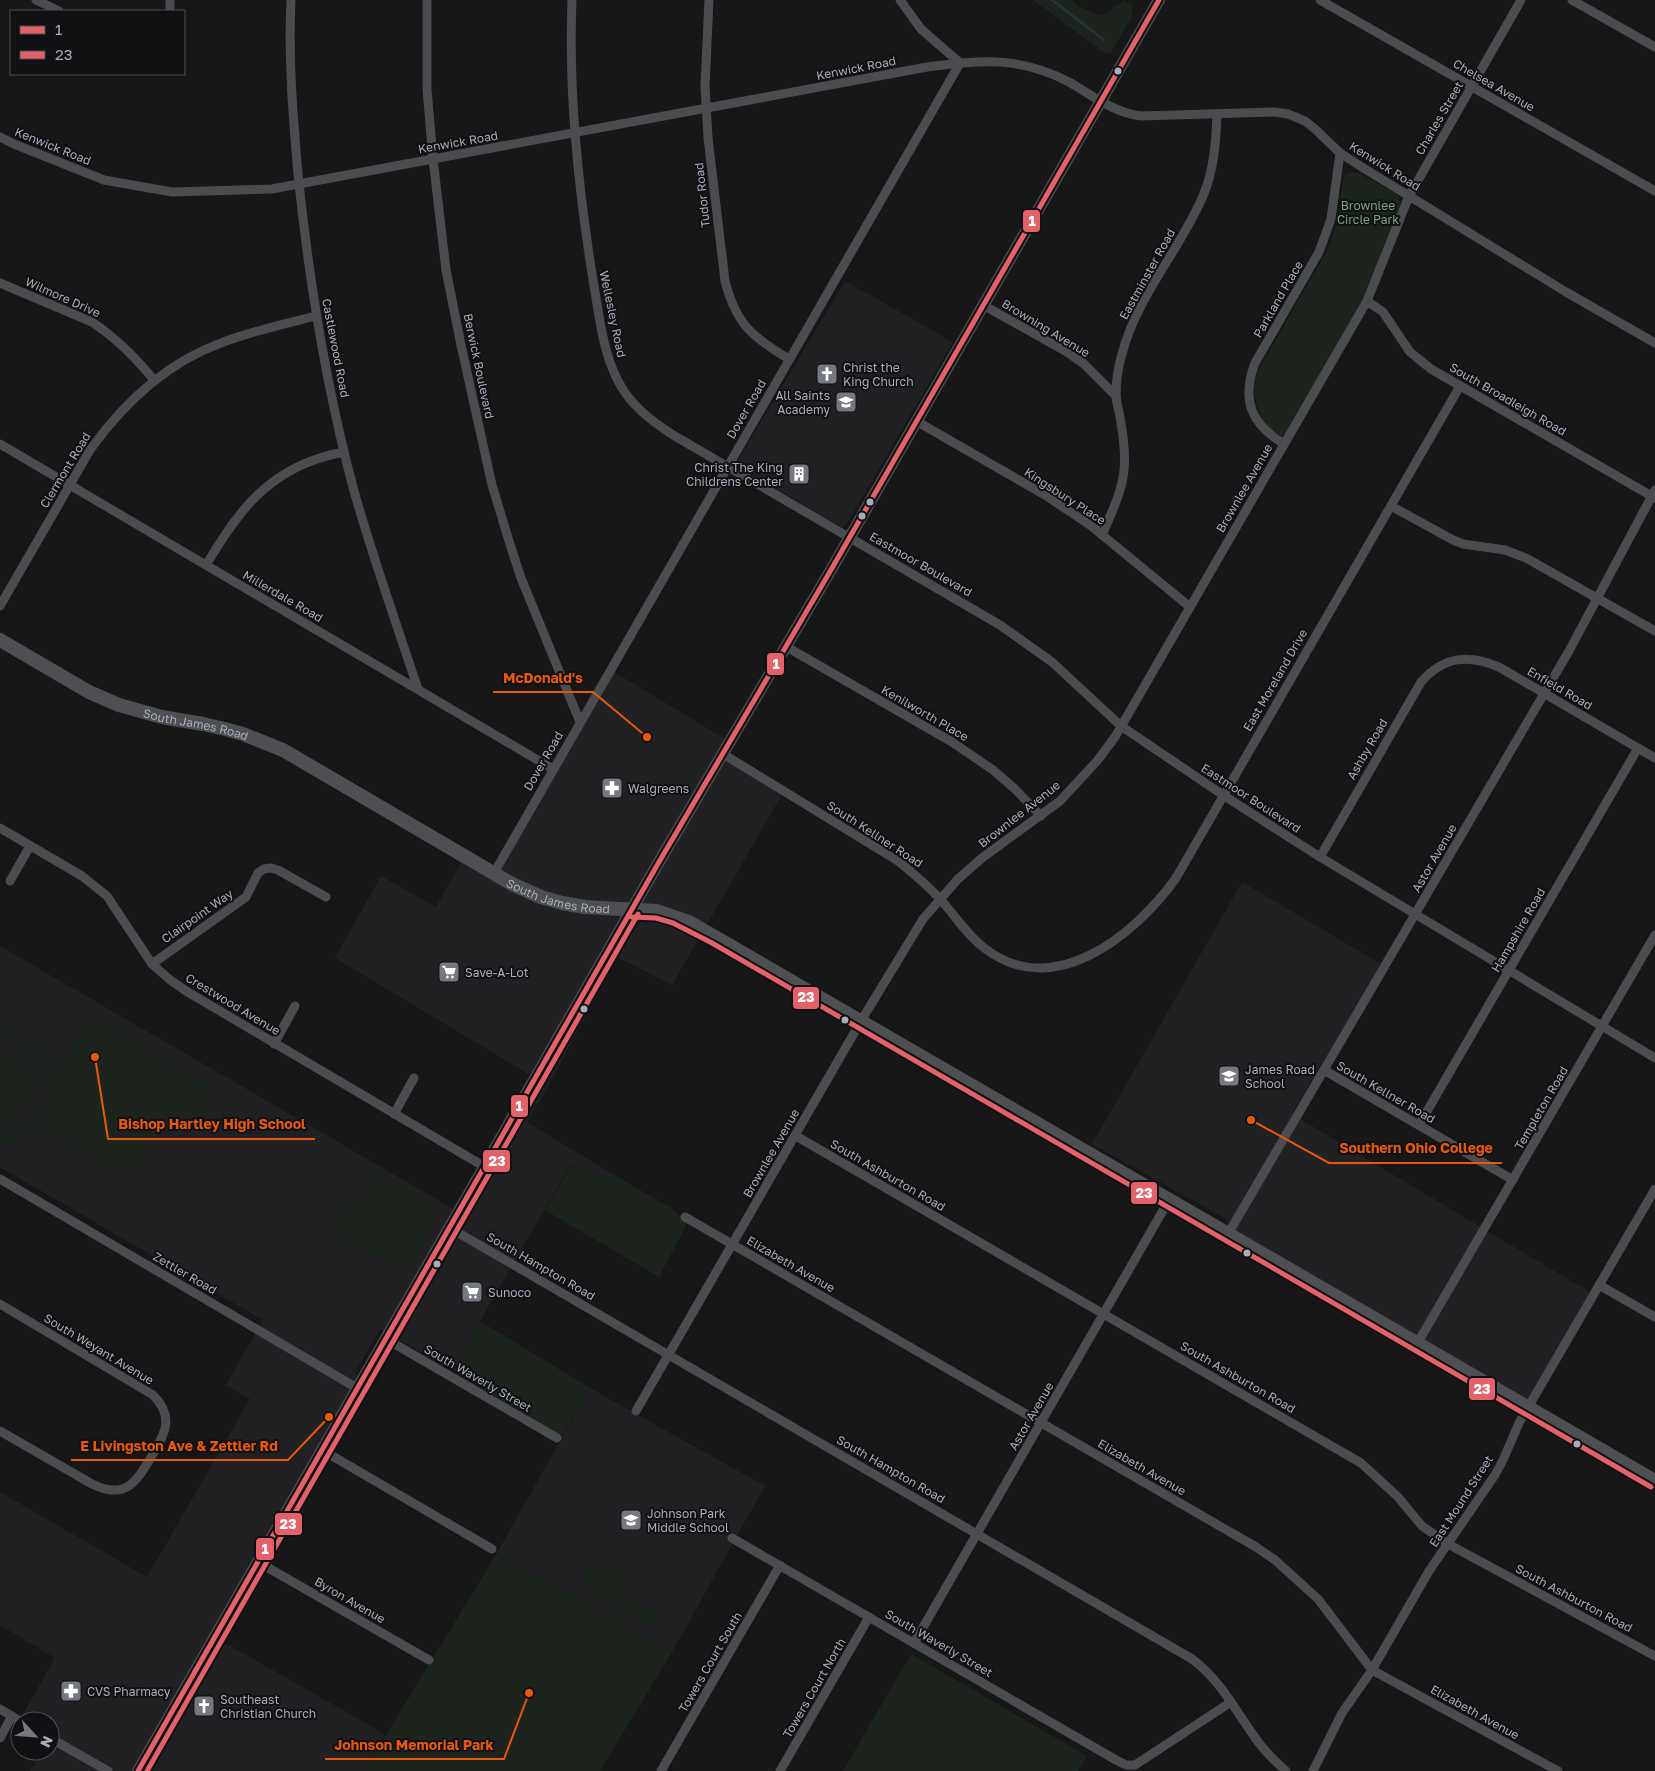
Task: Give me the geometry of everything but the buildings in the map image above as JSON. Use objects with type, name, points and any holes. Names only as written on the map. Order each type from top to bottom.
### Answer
[{"type":"main road","points":[[138,1771],[631,910],[1159,0]]},
{"type":"main road","name":"South James Road","points":[[0,640],[89,692],[119,705],[162,717],[225,729],[278,747],[527,891],[562,904],[631,910],[657,910],[689,922],[1655,1481]]},
{"type":"street","points":[[36,0],[57,10]]},
{"type":"street","name":"Castlewood Road","points":[[291,0],[292,108],[306,251],[316,316],[344,452],[365,527],[418,689]]},
{"type":"street","name":"Berwick Boulevard","points":[[427,0],[427,89],[446,270],[492,485],[521,578],[580,722]]},
{"type":"street","name":"Wellesley Road","points":[[572,0],[571,78],[574,134],[584,225],[603,337],[617,380],[638,409],[654,423],[849,537]]},
{"type":"street","name":"Tudor Road","points":[[709,0],[705,62],[706,108],[716,217],[725,281],[730,299],[738,316],[749,331],[763,344],[789,359]]},
{"type":"street","points":[[900,0],[921,29],[960,63]]},
{"type":"street","name":"Chelsea Avenue","points":[[1320,0],[1655,191]]},
{"type":"street","name":"Charles Street","points":[[1409,196],[1521,0]]},
{"type":"street","points":[[1572,0],[1655,48]]},
{"type":"street","name":"Kenwick Road","points":[[0,136],[14,144],[104,180],[172,192],[272,189],[927,67],[987,61],[1027,66],[1055,75],[1125,113],[1141,116],[1274,112],[1302,119],[1340,152],[1409,196],[1566,292],[1655,343]]},
{"type":"street","name":"Dover Road","points":[[494,873],[960,63]]},
{"type":"street","name":"Eastminster Road","points":[[1102,535],[1121,484],[1124,470],[1125,454],[1116,396],[1117,376],[1128,333],[1193,218],[1204,194],[1213,163],[1217,114]]},
{"type":"street","name":"Parkland Place","points":[[1284,444],[1266,431],[1255,419],[1248,391],[1250,377],[1255,363],[1320,252],[1334,203],[1340,152]]},
{"type":"street","name":"Brownlee Avenue","points":[[636,1411],[861,1021],[923,919],[958,879],[982,858],[1060,802],[1097,761],[1121,726],[1368,301],[1409,196]]},
{"type":"street","name":"Wilmore Drive","points":[[0,283],[92,322],[105,330],[135,358],[154,380]]},
{"type":"street","name":"South Broadleigh Road","points":[[1368,301],[1383,312],[1410,352],[1431,369],[1654,495]]},
{"type":"street","name":"Browning Avenue","points":[[983,305],[1067,352],[1084,364],[1116,396]]},
{"type":"street","name":"Clermont Road","points":[[0,606],[90,450],[107,426],[154,380],[185,360],[219,344],[265,328],[316,316]]},
{"type":"street","name":"East Moreland Drive","points":[[1082,959],[1116,940],[1147,914],[1176,878],[1460,386]]},
{"type":"street","name":"Kingsbury Place","points":[[916,421],[1045,495],[1102,535],[1190,607]]},
{"type":"street","name":"Millerdale Road","points":[[0,444],[553,769]]},
{"type":"street","points":[[206,565],[230,526],[266,486],[290,471],[315,460],[344,452]]},
{"type":"street","name":"Astor Avenue","points":[[1228,1234],[1544,694],[1654,495]]},
{"type":"street","points":[[1391,506],[1462,544],[1513,552],[1655,631]]},
{"type":"street","name":"Eastmoor Boulevard","points":[[849,537],[1000,625],[1052,662],[1121,726],[1224,795],[1320,857],[1655,1058]]},
{"type":"street","name":"Kenilworth Place","points":[[785,646],[971,755],[1015,789],[1041,816]]},
{"type":"street","name":"Enfield Road","points":[[1446,663],[1465,658],[1485,661],[1499,667],[1655,758]]},
{"type":"street","name":"Ashby Road","points":[[1320,857],[1415,691],[1428,674],[1446,663]]},
{"type":"street","name":"Hampshire Road","points":[[1419,1125],[1638,748]]},
{"type":"street","name":"South Kellner Road","points":[[723,754],[898,861],[920,878],[976,941],[1002,959],[1024,966],[1040,967],[1064,965],[1082,959]]},
{"type":"street","name":"Crestwood Avenue","points":[[0,828],[82,876],[107,896],[152,964],[186,992],[485,1167]]},
{"type":"street","points":[[10,881],[30,846]]},
{"type":"street","name":"Clairpoint Way","points":[[152,964],[246,898],[258,873],[264,869],[278,870],[326,897]]},
{"type":"street","name":"Templeton Road","points":[[1418,1344],[1655,935]]},
{"type":"street","points":[[274,1044],[295,1006]]},
{"type":"street","name":"South Kellner Road","points":[[1324,1070],[1513,1180]]},
{"type":"street","points":[[394,1114],[414,1078]]},
{"type":"street","name":"South Ashburton Road","points":[[796,1136],[1361,1463],[1398,1497],[1422,1526],[1448,1544],[1655,1656]]},
{"type":"street","name":"Zettler Road","points":[[0,1179],[357,1388]]},
{"type":"street","name":"East Mound Street","points":[[1313,1771],[1342,1713],[1372,1670],[1410,1602],[1495,1475],[1518,1423],[1654,1194]]},
{"type":"street","name":"Astor Avenue","points":[[914,1643],[1169,1200]]},
{"type":"street","name":"Elizabeth Avenue","points":[[685,1217],[1275,1560],[1318,1599],[1372,1670],[1558,1771]]},
{"type":"street","name":"South Hampton Road","points":[[450,1228],[1192,1658],[1222,1688],[1260,1745],[1286,1771]]},
{"type":"street","points":[[1599,1285],[1655,1317]]},
{"type":"street","name":"South Weyant Avenue","points":[[0,1304],[145,1390],[160,1402],[165,1411],[166,1422],[165,1431],[139,1478],[133,1484],[116,1491],[108,1491],[92,1484],[0,1431]]},
{"type":"street","name":"South Waverly Street","points":[[386,1339],[557,1438]]},
{"type":"street","points":[[322,1450],[492,1549]]},
{"type":"street","name":"South Waverly Street","points":[[732,1538],[1116,1760],[1136,1768]]},
{"type":"street","name":"Byron Avenue","points":[[258,1562],[429,1660]]},
{"type":"street","name":"Towers Court South","points":[[661,1771],[780,1565]]},
{"type":"street","name":"Towers Court North","points":[[780,1771],[869,1617]]},
{"type":"street","points":[[1136,1768],[1232,1702]]},
{"type":"street","points":[[0,1738],[10,1726]]},
{"type":"street","points":[[60,1744],[108,1771]]},
{"type":"shaded area","name":"All Saints Academy","points":[[845,281],[953,342],[847,524],[842,527],[739,467],[737,462]]},
{"type":"shaded area","points":[[611,670],[732,743],[725,755],[784,791],[672,985],[617,957],[544,1094],[527,1122],[609,1172],[603,1181],[571,1164],[480,1321],[454,1371],[380,1329],[355,1373],[363,1379],[216,1638],[385,1734],[364,1771],[30,1771],[36,1761],[60,1761],[60,1711],[25,1711],[55,1658],[0,1625],[0,1492],[147,1577],[250,1399],[226,1385],[263,1320],[0,1167],[0,946],[459,1211],[537,1079],[335,958],[381,876],[436,907],[464,857],[495,874]]},
{"type":"shaded area","points":[[1242,882],[1381,964],[1292,1114],[1593,1294],[1528,1408],[1223,1231],[1228,1222],[1226,1219],[1092,1144]]},
{"type":"shaded area","name":"Johnson Park Middle School","points":[[590,1388],[765,1486],[672,1652],[497,1553]]},
{"type":"green space","points":[[1033,0],[1072,0],[1080,7],[1097,15],[1105,14],[1125,0],[1132,6],[1132,16],[1111,53],[1106,54]]},
{"type":"green space","name":"Brownlee Circle Park","points":[[1353,172],[1361,174],[1398,195],[1401,203],[1382,257],[1357,311],[1285,434],[1282,436],[1273,431],[1267,424],[1258,408],[1255,390],[1258,371],[1328,249],[1338,222],[1343,179],[1347,174]]},
{"type":"green space","points":[[99,1021],[216,1091],[203,1114],[164,1127],[152,1141],[136,1172],[126,1175],[50,1134],[47,1126],[61,1093],[62,1072],[85,1026]]},
{"type":"green space","points":[[0,1023],[28,1038],[46,1052],[51,1058],[56,1072],[58,1087],[55,1101],[48,1116],[39,1128],[28,1138],[15,1144],[0,1146],[0,1136],[17,1134],[26,1129],[38,1115],[46,1098],[48,1081],[46,1073],[12,1133],[9,1131],[45,1070],[31,1053],[0,1033]]},
{"type":"green space","points":[[0,1052],[38,1074],[7,1128],[0,1124]]},
{"type":"green space","points":[[572,1164],[603,1181],[609,1172],[671,1208],[687,1224],[659,1277],[545,1210]]},
{"type":"green space","points":[[376,1170],[434,1203],[437,1214],[405,1272],[339,1235],[334,1227],[348,1204],[362,1196]]},
{"type":"green space","points":[[480,1321],[590,1388],[562,1436],[454,1371]]},
{"type":"green space","points":[[497,1553],[672,1652],[600,1771],[364,1771]]},
{"type":"green space","points":[[594,1559],[626,1578],[621,1587],[625,1589],[623,1593],[665,1617],[658,1630],[579,1585]]},
{"type":"green space","points":[[911,1654],[1087,1756],[1078,1771],[843,1771]]},
{"type":"waterway","points":[[1052,0],[1104,40]]},
{"type":"transit line","name":"1","points":[[138,1771],[659,862],[828,575],[1159,0]]},
{"type":"transit line","name":"23","points":[[147,1771],[638,914]]},
{"type":"transit line","name":"23","points":[[631,917],[656,918],[673,923],[712,943],[1651,1487]]},
{"type":"place","name":"Christ the King Church","points":[[827,374]]},
{"type":"place","name":"All Saints Academy","points":[[846,402]]},
{"type":"place","name":"Christ The King Childrens Center","points":[[799,474]]},
{"type":"place","name":"McDonald's","points":[[647,737]]},
{"type":"place","name":"Walgreens","points":[[612,788]]},
{"type":"place","name":"Save-A-Lot","points":[[449,972]]},
{"type":"place","name":"Bishop Hartley High School","points":[[95,1057]]},
{"type":"place","name":"James Road School","points":[[1229,1076]]},
{"type":"place","name":"Southern Ohio College","points":[[1251,1120]]},
{"type":"place","name":"Sunoco","points":[[472,1292]]},
{"type":"place","name":"E Livingston Ave & Zettler Rd","points":[[329,1417]]},
{"type":"place","name":"Johnson Park Middle School","points":[[631,1520]]},
{"type":"place","name":"CVS Pharmacy","points":[[71,1691]]},
{"type":"place","name":"Johnson Memorial Park","points":[[529,1693]]},
{"type":"place","name":"Southeast Christian Church","points":[[204,1706]]}]
